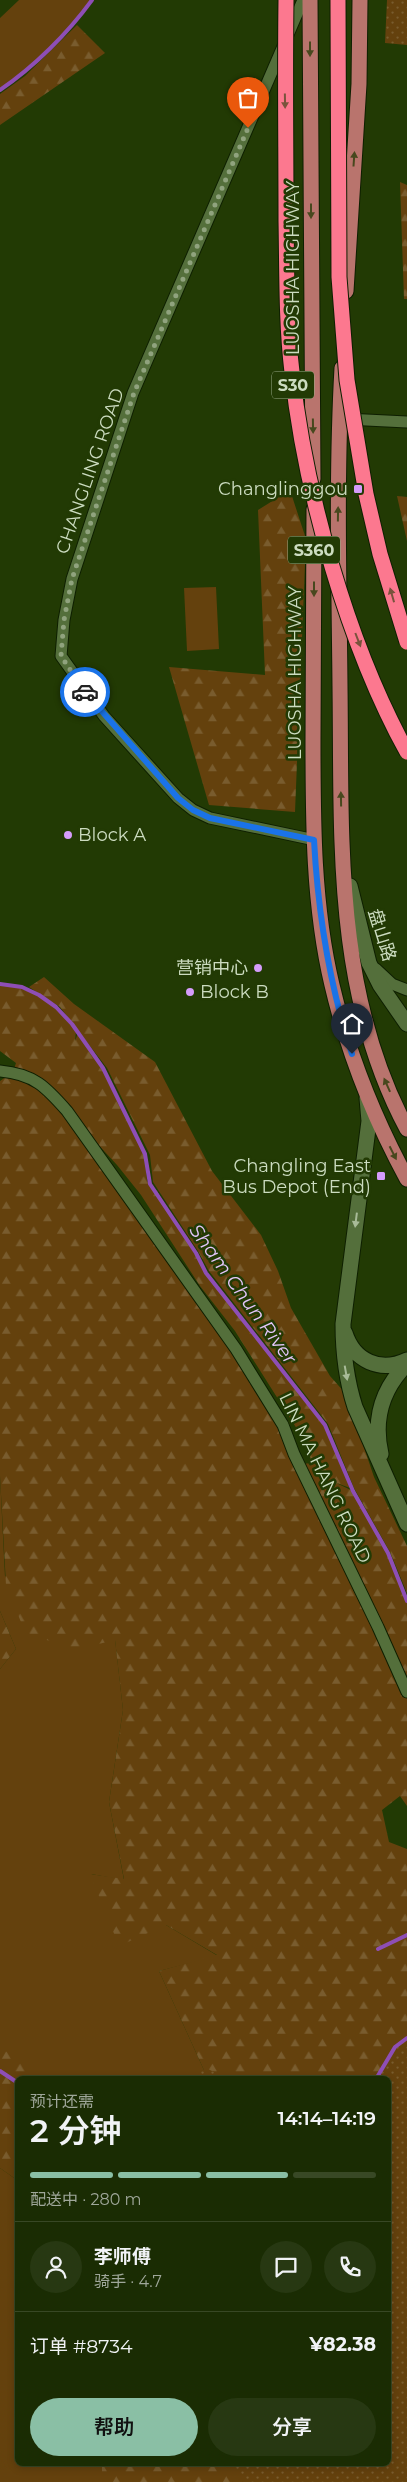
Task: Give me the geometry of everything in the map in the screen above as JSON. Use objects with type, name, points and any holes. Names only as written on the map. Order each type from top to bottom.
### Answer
[{"type":"highway","name":"S30","points":[[286,0],[287,261],[292,371],[298,420],[319,518],[336,576],[374,681],[407,752]]},
{"type":"highway","points":[[338,0],[339,277],[347,380],[366,494],[380,554],[407,642]]},
{"type":"main road","name":"LUOSHA HIGHWAY","points":[[310,0],[314,840],[317,888],[332,983],[352,1054],[366,1093],[407,1179]]},
{"type":"main road","name":"S360","points":[[360,0],[359,84],[340,418],[338,532],[342,848],[346,924],[357,992],[368,1035],[383,1078],[407,1129]]},
{"type":"main road","name":"盘山路","points":[[342,848],[353,905],[366,953],[380,985],[407,1024]]},
{"type":"main road","points":[[366,1093],[369,1121],[343,1324],[344,1357],[350,1391],[407,1524]]},
{"type":"main road","points":[[343,1324],[353,1349],[366,1362],[384,1366],[393,1366],[407,1362]]},
{"type":"main road","points":[[392,1492],[380,1448],[379,1415],[387,1390],[407,1362]]},
{"type":"street","name":"CHANGLING ROAD","points":[[303,0],[134,393],[72,579],[64,620],[61,656],[104,716],[178,798],[193,810],[210,818],[314,840]]},
{"type":"street","points":[[340,418],[407,422]]},
{"type":"street","points":[[366,953],[384,979],[407,990]]},
{"type":"street","name":"LIN MA HANG ROAD","points":[[0,1071],[29,1077],[46,1088],[67,1111],[236,1349],[283,1425],[294,1454],[378,1627],[407,1692]]},
{"type":"green space","points":[[19,0],[93,0],[50,48],[0,90],[0,18]]},
{"type":"green space","points":[[387,0],[407,0],[407,45],[385,43]]},
{"type":"green space","points":[[77,25],[105,53],[0,125],[0,94],[25,76]]},
{"type":"green space","points":[[400,182],[407,185],[407,299],[404,299]]},
{"type":"green space","points":[[290,490],[306,539],[295,812],[209,805],[169,667],[265,675],[258,510]]},
{"type":"green space","points":[[397,496],[407,497],[407,541]]},
{"type":"green space","points":[[216,587],[219,649],[187,651],[184,588]]},
{"type":"green space","points":[[44,977],[74,1004],[155,1062],[212,1171],[261,1235],[278,1271],[291,1308],[330,1376],[346,1394],[374,1477],[407,1546],[407,1593],[390,1552],[354,1488],[328,1424],[209,1271],[153,1182],[150,1155],[107,1068],[60,1007],[29,987]]},
{"type":"green space","points":[[0,984],[13,986],[34,994],[52,1006],[76,1031],[75,1041],[78,1033],[101,1066],[145,1154],[147,1181],[157,1191],[206,1273],[325,1425],[350,1488],[334,1482],[353,1491],[388,1553],[407,1601],[407,1806],[400,1796],[382,1810],[389,1842],[407,1849],[407,2482],[102,2482],[102,2466],[391,2466],[391,2076],[207,2076],[159,1971],[217,1955],[166,1925],[119,1946],[90,1874],[124,1879],[109,1802],[123,1710],[115,1640],[74,1650],[25,1632],[6,1585],[0,1476],[0,1081],[13,1072],[16,1063],[0,1051]],"holes":[[[63,1111],[67,1111],[117,1165],[141,1195],[200,1286],[235,1331],[309,1448],[311,1463],[303,1464],[210,1320]]]},
{"type":"green space","points":[[0,1476],[5,1576],[115,1639],[123,1710],[109,1802],[124,1880],[91,1874],[166,1925],[218,1956],[159,1971],[207,2076],[30,2076],[0,2057],[0,1669],[16,1649],[0,1611]]},
{"type":"green space","points":[[0,1611],[16,1649],[0,1669]]},
{"type":"green space","points":[[407,2039],[407,2482],[246,2482],[228,2466],[391,2466],[391,2076],[379,2076],[398,2046]]},
{"type":"green space","points":[[0,2049],[26,2059],[38,2076],[15,2076],[15,2179],[0,2168]]},
{"type":"green space","points":[[208,2069],[217,2076],[191,2076]]},
{"type":"green space","points":[[0,2168],[15,2179],[15,2466],[102,2466],[102,2482],[0,2482]]},
{"type":"waterway","name":"Sham Chun River","points":[[0,90],[50,49],[92,0]]},
{"type":"waterway","name":"Sham Chun River","points":[[0,984],[22,987],[39,995],[56,1007],[72,1024],[103,1068],[145,1154],[150,1184],[196,1253],[206,1273],[325,1425],[353,1491],[388,1553],[407,1601]]},
{"type":"waterway","points":[[378,1949],[407,1935]]},
{"type":"waterway","points":[[378,2076],[395,2047],[407,2038]]},
{"type":"waterway","points":[[0,2071],[15,2081]]},
{"type":"way so far","points":[[85,692],[61,656],[64,620],[72,579],[134,393],[248,128]]},
{"type":"place","name":"Changlinggou","points":[[358,489]]},
{"type":"place","name":"Block A","points":[[68,835]]},
{"type":"place","name":"营销中心","points":[[258,968]]},
{"type":"place","name":"Block B","points":[[190,992]]},
{"type":"place","name":"Changling East Bus Depot (End)","points":[[381,1176]]},
{"type":"route","points":[[85,692],[104,716],[178,798],[193,810],[210,818],[314,840],[317,888],[323,935],[340,1016],[352,1054]]}]
